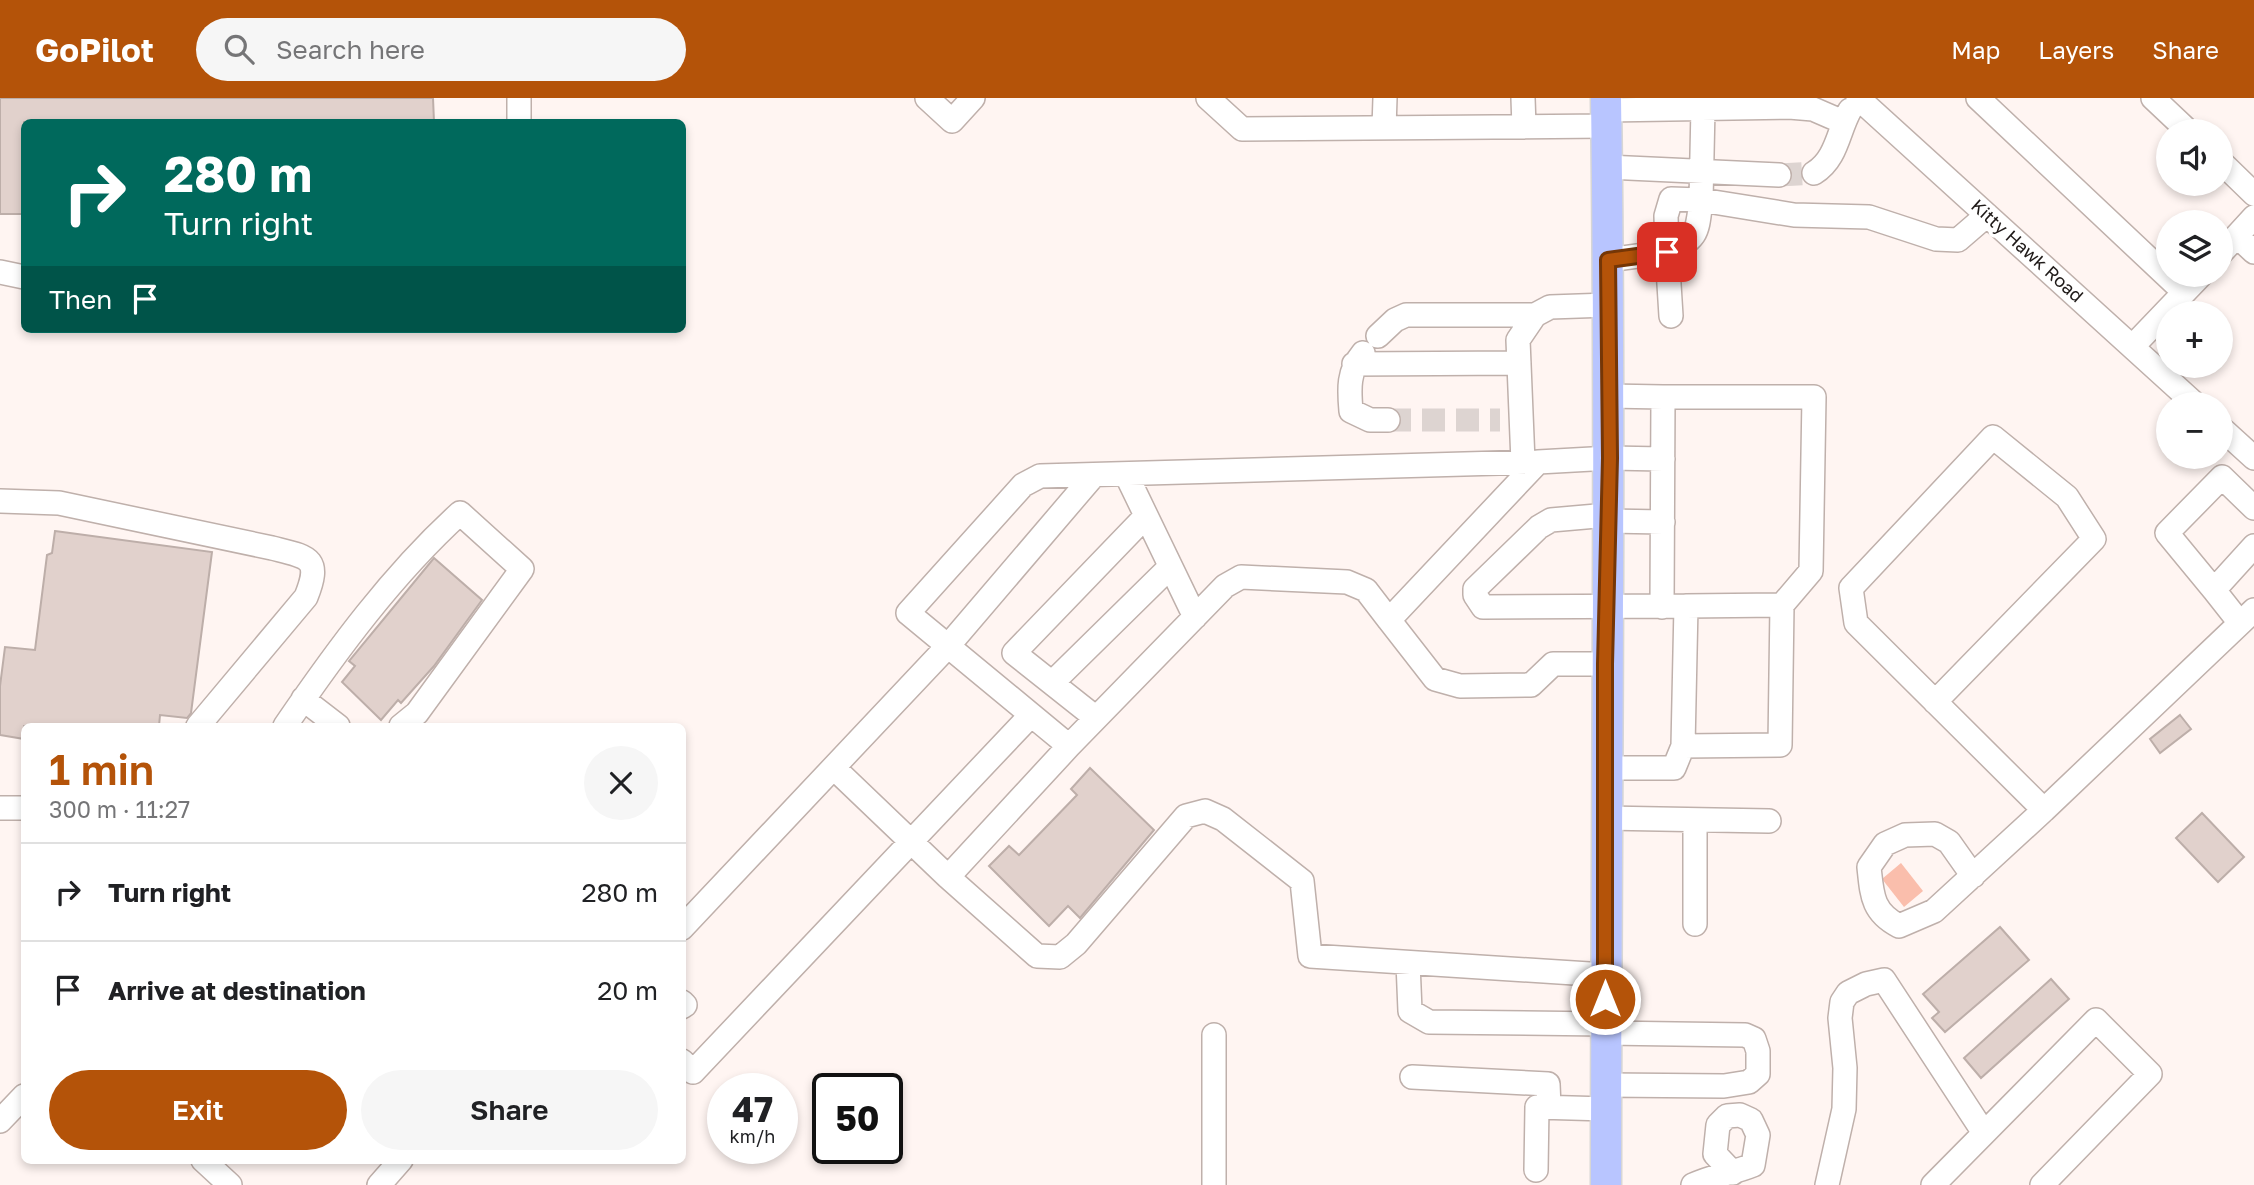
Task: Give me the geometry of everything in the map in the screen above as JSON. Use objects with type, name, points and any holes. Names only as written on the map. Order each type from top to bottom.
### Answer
[{"type":"main road","points":[[1605,1185],[1605,664],[1610,458],[1607,111]]},
{"type":"street","points":[[519,98],[519,119]]},
{"type":"street","points":[[927,98],[952,121],[973,98]]},
{"type":"street","points":[[1208,98],[1242,129],[1524,127],[1607,111],[1703,108],[1812,109],[1843,122]]},
{"type":"street","points":[[1384,128],[1385,98]]},
{"type":"street","points":[[1523,98],[1524,127]]},
{"type":"street","points":[[1814,173],[1822,168],[1842,136],[1843,122],[1857,98]]},
{"type":"street","name":"Kitty Hawk Road","points":[[1857,98],[2183,392]]},
{"type":"street","points":[[1978,98],[2184,292]]},
{"type":"street","points":[[2152,98],[2175,119]]},
{"type":"street","points":[[1608,260],[1667,252],[1688,243],[1696,233],[1703,173],[1703,108]]},
{"type":"street","points":[[1607,167],[1779,175]]},
{"type":"street","points":[[2233,174],[2254,194]]},
{"type":"street","points":[[1671,316],[1666,216],[1671,199],[1701,200],[1794,215],[1869,217],[1936,239],[1958,240],[1987,215]]},
{"type":"street","points":[[2233,240],[2254,218]]},
{"type":"street","points":[[2237,236],[2254,252]]},
{"type":"street","points":[[0,272],[21,276]]},
{"type":"street","points":[[2133,346],[2189,287]]},
{"type":"street","points":[[1530,462],[1511,420],[1519,363],[1518,340],[1535,315],[1550,307],[1608,305]]},
{"type":"street","points":[[1388,421],[1370,420],[1351,411],[1349,384],[1354,364],[1395,320],[1406,315],[1535,315]]},
{"type":"street","points":[[1354,364],[1519,363]]},
{"type":"street","points":[[1609,396],[1814,397],[1811,571],[1782,605],[1780,745],[1683,746]]},
{"type":"street","points":[[1662,607],[1663,397]]},
{"type":"street","points":[[1934,702],[2094,539],[2067,497],[1993,437],[1851,588],[1856,623],[1934,702],[2044,810]]},
{"type":"street","points":[[2233,439],[2254,458]]},
{"type":"street","points":[[1069,746],[908,612],[1023,485],[1040,476],[1610,458],[1663,459]]},
{"type":"street","points":[[1389,620],[1530,462]]},
{"type":"street","points":[[1126,474],[1195,617]]},
{"type":"street","points":[[686,924],[948,646],[1094,475]]},
{"type":"street","points":[[1972,876],[1949,842],[1936,834],[1905,835],[1885,844],[1869,867],[1872,895],[1883,918],[1899,926],[1934,911],[2044,810],[2247,617],[2214,590],[2167,533],[2222,477],[2251,498]]},
{"type":"street","points":[[0,502],[17,499],[59,503],[272,548],[303,556],[314,565],[315,574],[306,597],[201,723]]},
{"type":"street","points":[[287,723],[337,650],[421,549],[460,513],[522,569],[417,713],[405,723]]},
{"type":"street","points":[[1096,718],[1014,653],[1146,516]]},
{"type":"street","points":[[1663,522],[1608,518],[1551,520],[1539,527],[1475,589],[1475,595],[1483,607],[1782,605]]},
{"type":"street","points":[[2214,590],[2254,546]]},
{"type":"street","points":[[1052,684],[1170,567]]},
{"type":"street","points":[[948,877],[1096,718],[1225,586],[1241,577],[1347,582],[1366,590],[1435,679],[1460,686],[1531,685],[1553,664],[1605,664]]},
{"type":"street","points":[[1605,768],[1674,768],[1683,746],[1686,606]]},
{"type":"street","points":[[303,699],[334,723]]},
{"type":"street","points":[[686,1065],[694,1072],[1031,715]]},
{"type":"street","points":[[834,768],[948,877],[1037,956],[1060,957],[1076,944],[1186,816],[1205,811],[1223,819],[1302,881],[1310,956],[1605,975]]},
{"type":"street","points":[[0,808],[21,808]]},
{"type":"street","points":[[1605,818],[1769,821]]},
{"type":"street","points":[[1695,820],[1695,924]]},
{"type":"street","points":[[1408,963],[1410,1011],[1429,1022],[1606,1028],[1745,1035],[1754,1038],[1758,1051],[1758,1074],[1749,1082],[1537,1107],[1536,1170]]},
{"type":"street","points":[[1827,1185],[1844,1109],[1845,1068],[1840,1018],[1842,1002],[1847,993],[1866,984],[1884,980],[1984,1133]]},
{"type":"street","points":[[1933,1185],[2096,1020],[2150,1074],[2042,1185]]},
{"type":"street","points":[[1214,1035],[1214,1185]]},
{"type":"street","points":[[1412,1077],[1548,1084],[1549,1107]]},
{"type":"street","points":[[0,1121],[21,1099]]},
{"type":"street","points":[[206,1164],[230,1185]]},
{"type":"street","points":[[381,1184],[398,1164]]},
{"type":"street","points":[[1693,1185],[1747,1174]]},
{"type":"shaded area","points":[[1901,863],[1923,891],[1904,907],[1882,879]]},
{"type":"building","points":[[0,98],[433,98],[434,119],[21,119],[21,214],[0,214]]},
{"type":"building","points":[[55,531],[212,552],[191,713],[187,718],[160,715],[159,723],[21,723],[21,738],[0,735],[0,686],[5,647],[35,650],[47,555],[52,553]]},
{"type":"building","points":[[434,558],[482,600],[434,666],[401,703],[398,700],[381,720],[342,682],[355,666],[349,661]]},
{"type":"building","points":[[2180,715],[2191,729],[2160,753],[2150,739]]},
{"type":"building","points":[[1090,768],[1154,830],[1080,918],[1068,906],[1049,926],[989,866],[1009,846],[1019,855],[1077,795],[1071,789]]},
{"type":"building","points":[[2202,813],[2244,857],[2218,882],[2176,838]]},
{"type":"building","points":[[2000,927],[2029,960],[1945,1032],[1932,1018],[1939,1012],[1923,994]]},
{"type":"building","points":[[2051,979],[2069,999],[1981,1078],[1964,1058]]},
{"type":"tunnel","points":[[1779,175],[1814,173]]},
{"type":"tunnel","points":[[1388,420],[1500,420]]},
{"type":"route","points":[[1605,999],[1605,664],[1610,458],[1608,260],[1667,252]]}]
